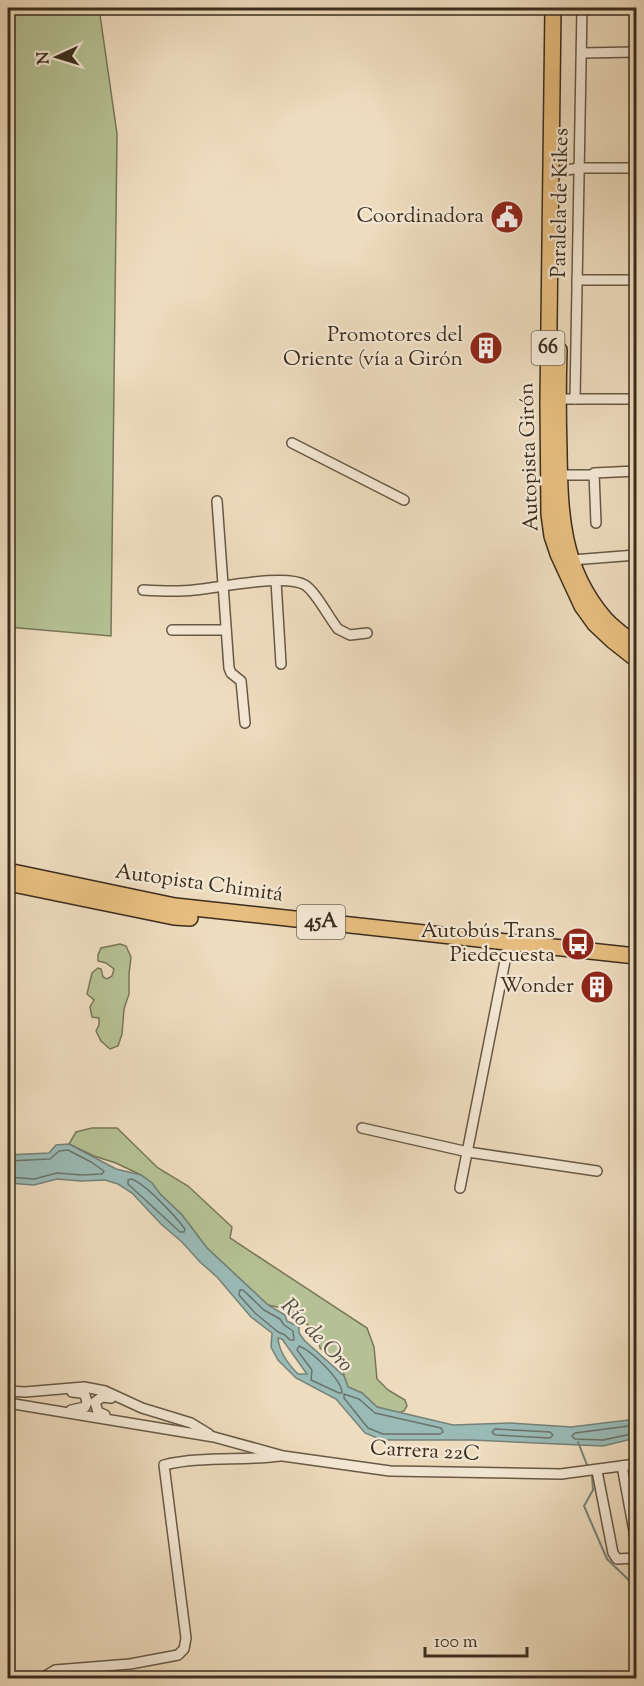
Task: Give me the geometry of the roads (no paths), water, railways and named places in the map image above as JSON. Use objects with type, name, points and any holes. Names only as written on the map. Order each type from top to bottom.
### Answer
[{"type":"highway","name":"Autopista Girón","points":[[553,8],[548,402],[549,514],[552,536],[558,554],[582,606],[595,624],[636,659]]},
{"type":"highway","name":"Autopista Girón","points":[[562,8],[558,399],[561,515],[564,537],[585,591],[600,612],[636,645]]},
{"type":"highway","name":"Autopista Chimitá","points":[[8,871],[175,906],[636,956]]},
{"type":"highway","name":"Autopista Chimitá","points":[[8,883],[174,917],[636,966]]},
{"type":"street","name":"Paralela de Kikes","points":[[575,399],[582,8]]},
{"type":"street","points":[[582,53],[636,52]]},
{"type":"street","points":[[561,171],[579,168],[636,168]]},
{"type":"street","points":[[577,280],[636,280]]},
{"type":"street","points":[[558,399],[636,399]]},
{"type":"street","points":[[292,443],[404,500]]},
{"type":"street","points":[[559,475],[636,471]]},
{"type":"street","points":[[593,475],[596,523]]},
{"type":"street","points":[[217,501],[229,668],[231,673],[241,681],[245,723]]},
{"type":"street","points":[[572,560],[636,555]]},
{"type":"street","points":[[143,590],[195,590],[222,585],[291,581],[303,583],[310,589],[338,629],[350,635],[367,633]]},
{"type":"street","points":[[276,582],[281,664]]},
{"type":"street","points":[[172,630],[226,630]]},
{"type":"street","points":[[460,1188],[507,951]]},
{"type":"street","points":[[362,1128],[468,1152],[597,1171]]},
{"type":"street","name":"Carrera 22C","points":[[8,1391],[25,1392],[84,1387],[105,1391],[126,1401],[191,1423],[214,1437]]},
{"type":"street","points":[[56,1390],[81,1393],[86,1395],[87,1402],[85,1407],[79,1409],[56,1410]]},
{"type":"street","points":[[118,1420],[98,1412],[95,1402],[102,1397],[126,1401]]},
{"type":"street","name":"Carrera 22C","points":[[8,1403],[214,1437],[283,1456],[390,1471],[561,1474],[636,1464]]},
{"type":"street","points":[[42,1678],[55,1670],[130,1664],[178,1655],[184,1649],[186,1638],[164,1465],[183,1461],[242,1460],[283,1456]]},
{"type":"street","points":[[622,1466],[636,1542]]},
{"type":"street","points":[[597,1471],[613,1553],[617,1559],[636,1558]]},
{"type":"water","points":[[69,1144],[116,1169],[141,1175],[152,1183],[182,1215],[207,1248],[268,1305],[285,1315],[287,1321],[299,1327],[299,1333],[305,1341],[344,1376],[348,1387],[362,1393],[377,1407],[453,1425],[510,1423],[571,1427],[636,1419],[636,1438],[603,1446],[472,1440],[382,1440],[365,1433],[336,1399],[296,1378],[278,1360],[271,1347],[272,1333],[251,1317],[217,1277],[132,1193],[118,1184],[105,1180],[57,1179],[34,1185],[8,1183],[8,1155],[49,1153],[56,1145]],"holes":[[[278,1338],[282,1339],[307,1374],[298,1374],[288,1362],[280,1348]]]},
{"type":"waterway","points":[[578,1442],[587,1465]]},
{"type":"waterway","points":[[592,1475],[593,1490],[584,1506],[607,1559],[636,1587]]},
{"type":"place","name":"Coordinadora","points":[[507,217]]},
{"type":"place","name":"Promotores del Oriente (vía a Girón","points":[[486,348]]},
{"type":"place","name":"Autobús Trans Piedecuesta","points":[[578,944]]},
{"type":"place","name":"Wonder","points":[[597,987]]},
{"type":"water label","name":"Río de Oro","points":[[316,1336]]}]
